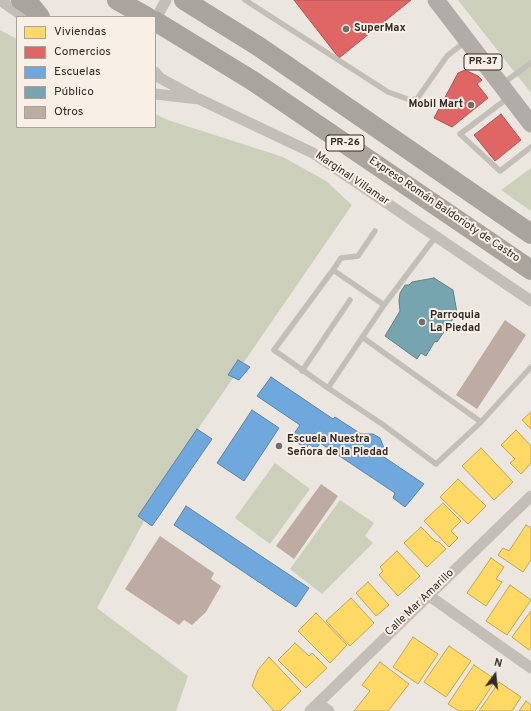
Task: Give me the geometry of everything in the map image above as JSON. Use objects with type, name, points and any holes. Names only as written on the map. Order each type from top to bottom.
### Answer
[{"type":"highway","points":[[22,0],[32,7],[39,16]]},
{"type":"highway","points":[[117,0],[145,16]]},
{"type":"highway","name":"PR-26","points":[[184,0],[258,46],[531,234]]},
{"type":"highway","name":"Expreso Román Baldorioty de Castro","points":[[156,22],[253,80],[531,270]]},
{"type":"main road","name":"PR-37","points":[[436,0],[531,124]]},
{"type":"street","points":[[0,0],[20,14],[27,16]]},
{"type":"street","points":[[132,16],[141,0]]},
{"type":"street","points":[[156,19],[166,0]]},
{"type":"street","points":[[156,73],[160,78],[199,99]]},
{"type":"street","name":"Marginal Villamar","points":[[156,94],[199,99],[313,152],[531,301]]},
{"type":"street","name":"Calle Mar Amarillo","points":[[310,711],[531,496]]},
{"type":"street","points":[[428,595],[531,668]]},
{"type":"street","points":[[318,703],[330,711]]},
{"type":"lane","points":[[246,0],[388,92],[410,100],[417,99],[447,56],[466,40]]},
{"type":"lane","points":[[531,63],[505,91],[460,134],[500,171],[531,147]]},
{"type":"lane","points":[[375,231],[358,256],[341,258],[274,350],[382,424],[436,464],[481,422],[531,367]]},
{"type":"lane","points":[[328,388],[384,305],[436,236]]},
{"type":"lane","points":[[333,270],[384,305]]},
{"type":"lane","points":[[302,370],[350,300]]},
{"type":"lane","points":[[362,337],[481,422]]},
{"type":"green space","points":[[458,0],[531,0],[531,93]]},
{"type":"green space","points":[[0,30],[16,38],[16,128],[156,128],[156,114],[168,120],[283,157],[326,181],[352,205],[138,516],[144,521],[97,608],[188,676],[176,711],[0,711]]},
{"type":"green space","points":[[531,168],[531,211],[501,190]]},
{"type":"green space","points":[[275,463],[310,489],[270,544],[235,518]]},
{"type":"green space","points":[[340,500],[374,523],[365,536],[373,543],[322,594],[290,569]]},
{"type":"building: Viviendas","points":[[531,412],[531,429],[522,420]]},
{"type":"building: Viviendas","points":[[516,430],[531,446],[531,463],[521,474],[510,463],[515,459],[501,445]]},
{"type":"building: Viviendas","points":[[481,448],[513,482],[494,500],[462,466]]},
{"type":"building: Viviendas","points":[[458,479],[486,506],[468,524],[440,497]]},
{"type":"building: Viviendas","points":[[443,503],[461,521],[451,531],[458,538],[449,547],[424,521]]},
{"type":"building: Viviendas","points":[[526,525],[531,528],[531,560],[523,572],[498,555],[503,548],[509,551]]},
{"type":"building: Viviendas","points":[[421,527],[435,541],[439,542],[446,549],[427,567],[404,543]]},
{"type":"building: Viviendas","points":[[397,551],[420,576],[398,596],[379,575],[383,571],[380,567]]},
{"type":"building: Viviendas","points":[[491,558],[504,567],[496,579],[502,582],[486,606],[467,593]]},
{"type":"building: Viviendas","points":[[368,582],[389,605],[376,616],[356,593]]},
{"type":"building: Viviendas","points":[[510,585],[531,600],[507,635],[486,621]]},
{"type":"building: Viviendas","points":[[351,598],[374,623],[350,646],[326,621]]},
{"type":"building: Viviendas","points":[[531,611],[531,647],[529,650],[512,637]]},
{"type":"building: Viviendas","points":[[316,613],[347,645],[330,663],[298,631]]},
{"type":"building: Viviendas","points":[[413,637],[438,654],[418,684],[393,667]]},
{"type":"building: Viviendas","points":[[295,643],[309,656],[312,653],[327,668],[306,688],[278,660]]},
{"type":"building: Viviendas","points":[[449,646],[471,661],[446,697],[424,682]]},
{"type":"building: Viviendas","points":[[269,657],[301,691],[280,711],[274,711],[252,686],[258,670]]},
{"type":"building: Viviendas","points":[[380,662],[409,684],[388,711],[354,711],[370,691],[362,685]]},
{"type":"building: Viviendas","points":[[474,665],[496,680],[475,711],[459,711],[448,704]]},
{"type":"building: Viviendas","points":[[499,682],[521,697],[512,711],[479,711]]},
{"type":"building: Viviendas","points":[[526,701],[531,705],[531,711],[519,711]]},
{"type":"building: Comercios","name":"SuperMax","points":[[294,0],[411,0],[339,58]]},
{"type":"building: Comercios","points":[[465,70],[478,76],[482,80],[477,84],[488,98],[452,127],[434,118],[458,73]]},
{"type":"building: Comercios","points":[[501,114],[521,140],[495,161],[474,135]]},
{"type":"building: Escuelas","points":[[238,360],[250,367],[239,380],[228,375]]},
{"type":"building: Escuelas","points":[[271,377],[333,419],[335,417],[361,434],[373,434],[380,438],[384,448],[381,455],[424,484],[405,507],[393,498],[395,493],[320,443],[316,449],[309,444],[306,449],[291,438],[300,425],[257,396]]},
{"type":"building: Escuelas","points":[[252,410],[279,428],[244,481],[217,463]]},
{"type":"building: Escuelas","points":[[197,429],[212,439],[152,526],[138,516]]},
{"type":"building: Escuelas","points":[[186,506],[309,588],[296,607],[174,525]]},
{"type":"building: Público","name":"Parroquia La Piedad","points":[[434,278],[453,290],[457,313],[437,342],[435,341],[426,356],[421,353],[417,359],[385,336],[400,311],[400,293],[405,285],[409,285],[412,282]]},
{"type":"building: Otros","points":[[505,320],[526,335],[477,409],[456,395]]},
{"type":"building: Otros","points":[[321,484],[338,496],[294,559],[276,546]]},
{"type":"building: Otros","points":[[160,536],[214,573],[211,579],[221,586],[206,612],[192,625],[184,620],[179,625],[125,589]]},
{"type":"place","name":"SuperMax","points":[[346,29]]},
{"type":"place","name":"Mobil Mart","points":[[471,105]]},
{"type":"place","name":"Parroquia La Piedad","points":[[422,322]]},
{"type":"place","name":"Escuela Nuestra Señora de la Piedad","points":[[279,446]]}]
